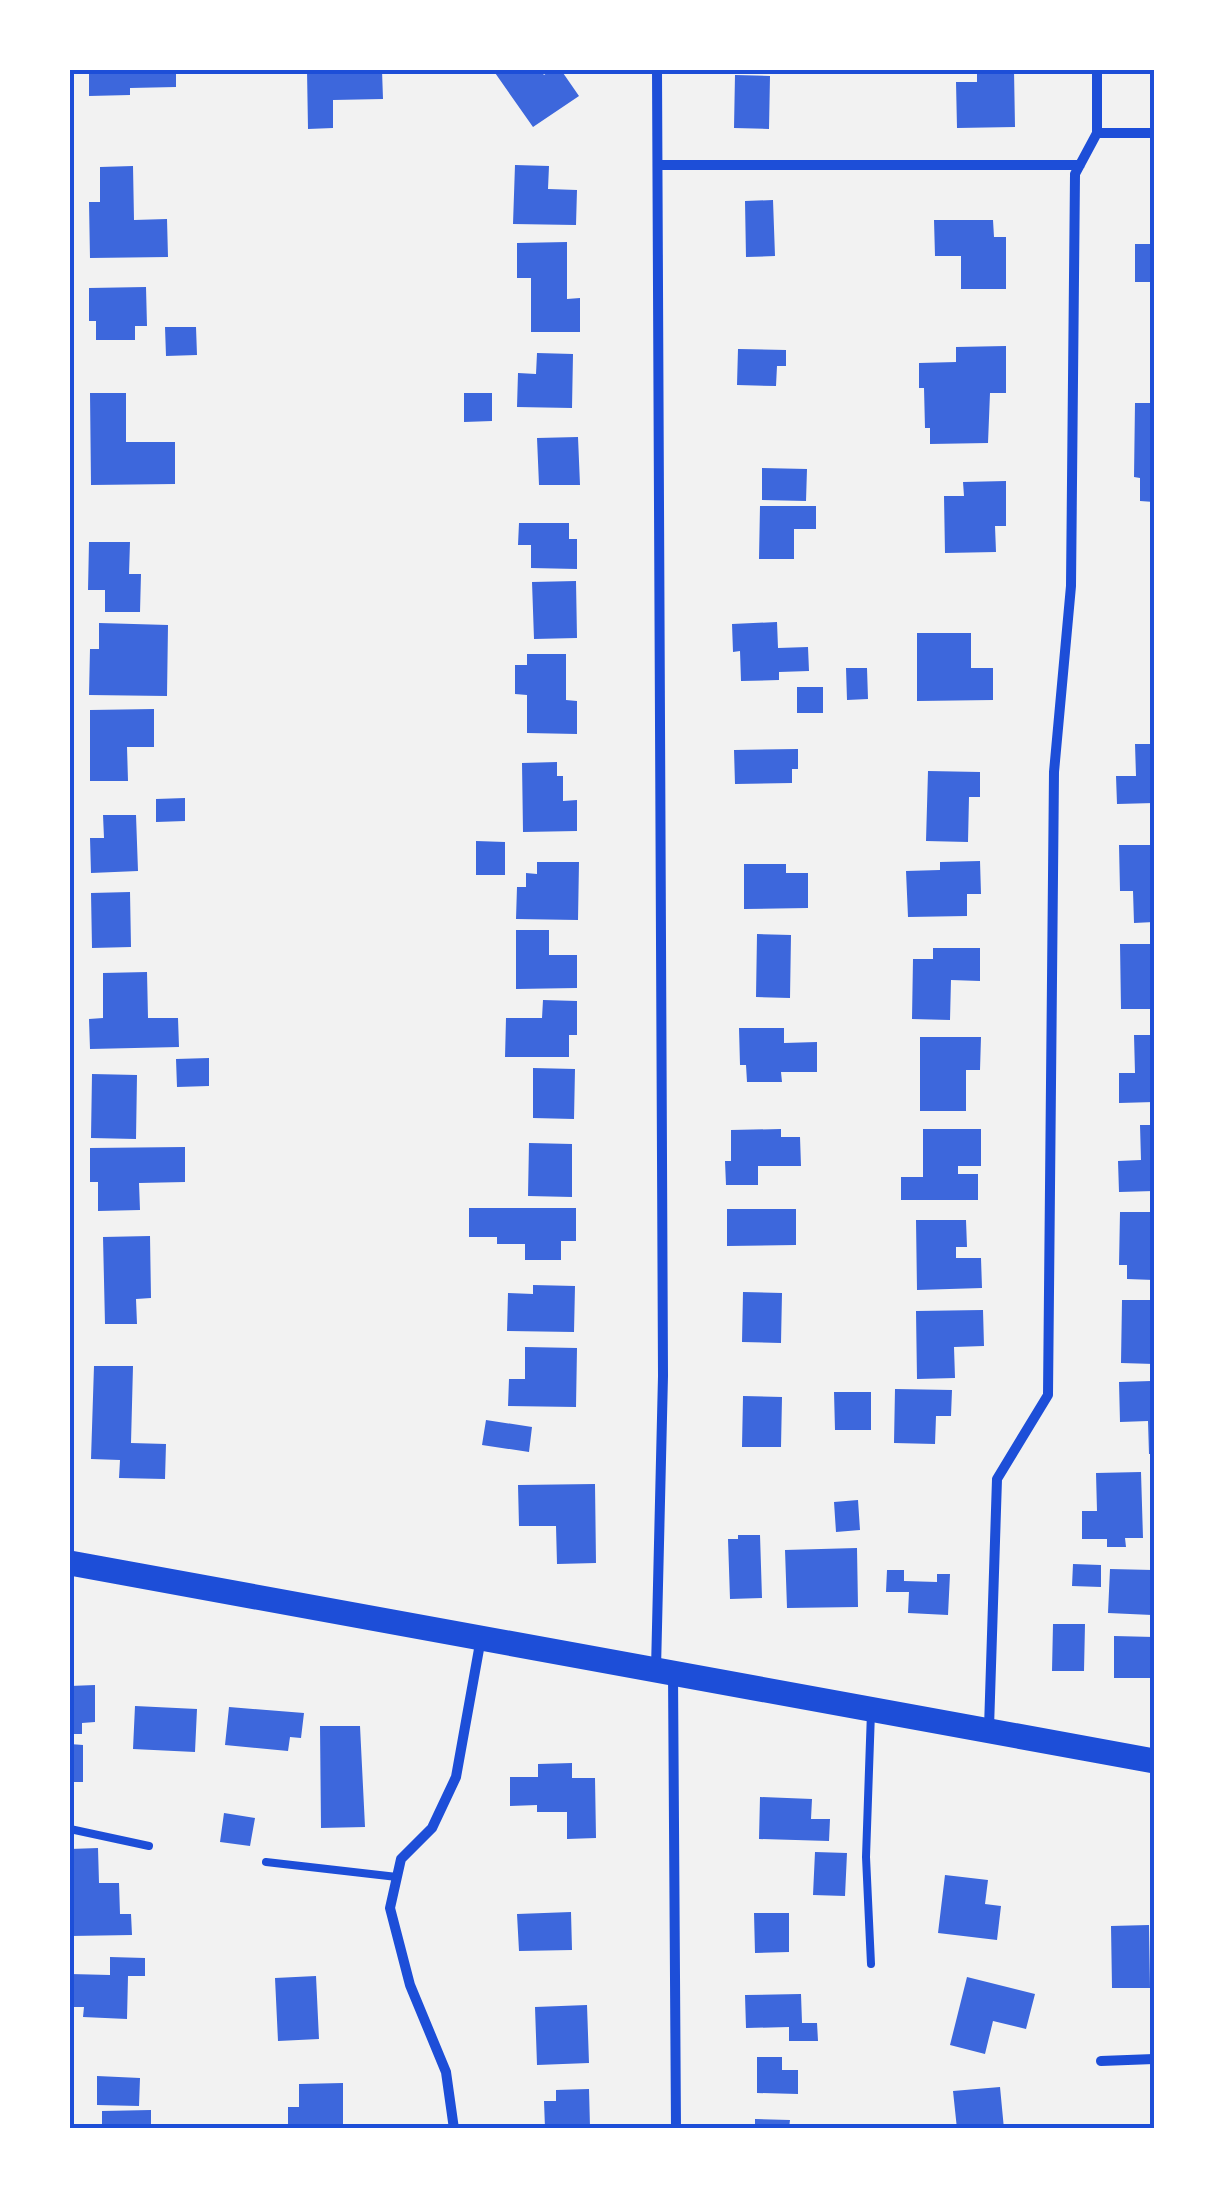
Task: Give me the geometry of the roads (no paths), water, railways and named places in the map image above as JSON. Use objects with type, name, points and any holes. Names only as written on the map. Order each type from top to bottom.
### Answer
[{"type":"main road","points":[[70,1563],[1154,1761]]},
{"type":"street","points":[[658,70],[664,1670],[676,2129]]},
{"type":"street","points":[[989,1729],[997,1479],[1048,1394],[1054,772],[1071,586],[1075,174],[1097,133],[1097,70]]},
{"type":"street","points":[[1097,133],[1154,132]]},
{"type":"street","points":[[659,165],[1080,164]]},
{"type":"street","points":[[454,2129],[446,2072],[410,1985],[390,1908],[400,1859],[432,1828],[456,1778],[482,1638]]},
{"type":"street","points":[[1101,2061],[1154,2059]]},
{"type":"lane","points":[[871,1964],[866,1857],[872,1708]]},
{"type":"lane","points":[[70,1829],[149,1846]]},
{"type":"lane","points":[[266,1862],[397,1877]]}]
